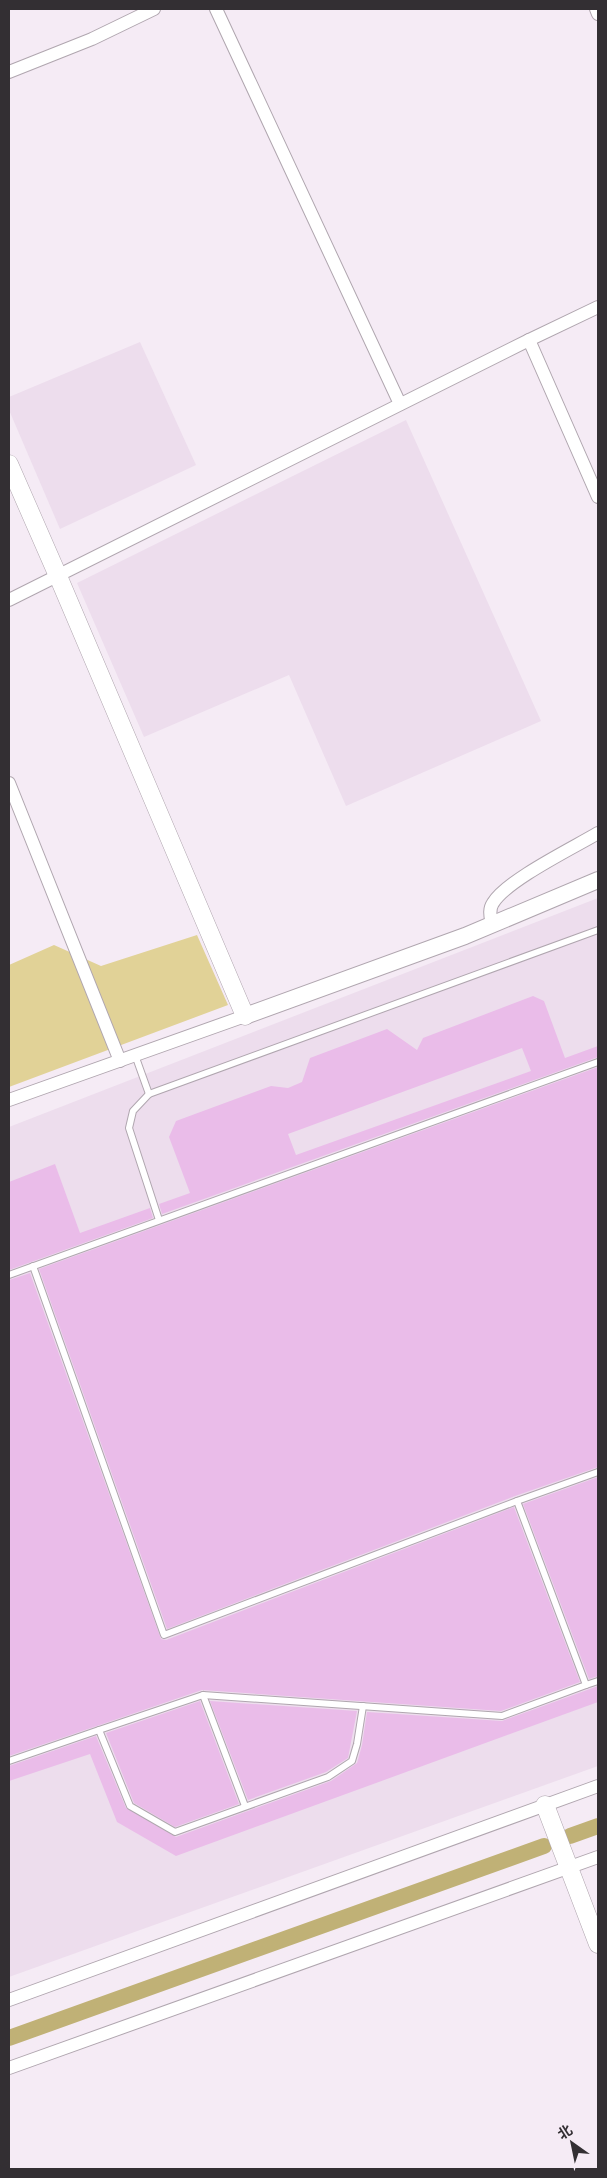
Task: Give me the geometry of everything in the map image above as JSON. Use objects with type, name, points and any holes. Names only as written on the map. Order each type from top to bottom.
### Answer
[{"type":"main road","points":[[9,464],[245,1016]]},
{"type":"main road","points":[[545,1805],[598,1944]]},
{"type":"street","points":[[9,72],[92,39],[154,9]]},
{"type":"street","points":[[216,9],[400,404]]},
{"type":"street","points":[[596,9],[598,14]]},
{"type":"street","points":[[9,600],[528,340],[598,307]]},
{"type":"street","points":[[528,340],[598,497]]},
{"type":"street","points":[[9,783],[120,1061]]},
{"type":"street","points":[[492,925],[490,911],[493,902],[516,881],[598,833]]},
{"type":"street","points":[[9,1100],[466,936],[598,880]]},
{"type":"street","points":[[9,2000],[598,1786]]},
{"type":"street","points":[[9,2068],[598,1857]]},
{"type":"lane","points":[[159,1220],[129,1128],[133,1111],[149,1094],[598,930]]},
{"type":"lane","points":[[135,1055],[149,1094]]},
{"type":"lane","points":[[9,1275],[598,1062]]},
{"type":"lane","points":[[33,1266],[164,1635],[598,1472]]},
{"type":"lane","points":[[517,1501],[586,1685]]},
{"type":"lane","points":[[9,1761],[203,1695],[502,1716],[598,1680]]},
{"type":"lane","points":[[203,1695],[245,1806]]},
{"type":"lane","points":[[99,1730],[130,1806],[175,1832],[328,1777],[352,1761],[357,1744],[363,1706]]},
{"type":"shaded area","points":[[140,342],[196,465],[60,529],[9,410],[9,397]]},
{"type":"shaded area","points":[[406,420],[541,721],[346,806],[289,675],[144,737],[77,583]]},
{"type":"shaded area","points":[[598,898],[598,1766],[9,1977],[9,1127]]},
{"type":"shaded area","points":[[197,935],[228,1005],[9,1087],[9,965],[54,945],[101,966]]},
{"type":"building","points":[[533,996],[544,1001],[565,1058],[598,1046],[598,1057],[162,1214],[159,1204],[190,1193],[169,1137],[176,1121],[271,1086],[288,1088],[302,1082],[310,1058],[387,1029],[417,1050],[423,1038]],"holes":[[[522,1048],[531,1071],[296,1155],[288,1134]]]},
{"type":"building","points":[[598,1067],[598,1467],[515,1496],[167,1629],[39,1269]]},
{"type":"building","points":[[55,1164],[80,1233],[150,1208],[153,1218],[9,1270],[9,1182]]},
{"type":"building","points":[[30,1273],[161,1639],[166,1640],[514,1507],[580,1682],[501,1711],[202,1690],[9,1756],[9,1280]]},
{"type":"building","points":[[598,1477],[598,1676],[589,1679],[523,1504]]},
{"type":"building","points":[[598,1686],[598,1702],[176,1856],[117,1822],[90,1754],[9,1781],[9,1766],[96,1736],[126,1808],[176,1837],[331,1781],[357,1763],[367,1712],[502,1721]]},
{"type":"building","points":[[200,1701],[239,1804],[175,1827],[134,1803],[106,1733]]},
{"type":"building","points":[[210,1701],[357,1711],[348,1758],[326,1772],[248,1800]]},
{"type":"waterway","points":[[570,1836],[598,1826]]},
{"type":"waterway","points":[[9,2038],[544,1846]]}]
